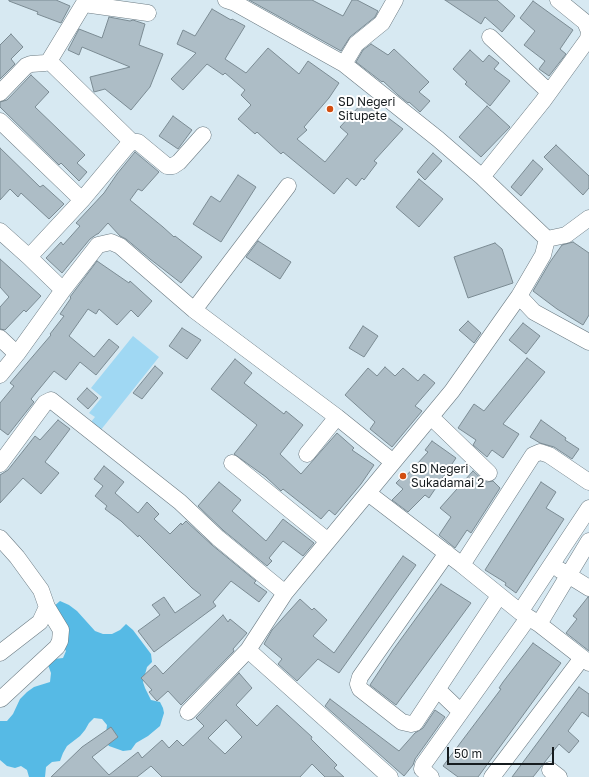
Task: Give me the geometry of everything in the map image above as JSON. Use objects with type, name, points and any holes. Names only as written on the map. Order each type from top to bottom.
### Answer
[{"type":"street","points":[[226,0],[235,3],[344,64],[438,139],[482,177],[547,239]]},
{"type":"street","points":[[344,64],[356,44],[382,23],[395,0]]},
{"type":"street","points":[[482,177],[543,101],[588,39],[589,31],[585,22],[558,0]]},
{"type":"street","points":[[0,93],[26,66],[31,64],[45,64],[49,61],[85,2],[148,13]]},
{"type":"street","points":[[490,37],[549,92]]},
{"type":"street","points":[[49,61],[132,142]]},
{"type":"street","points":[[0,121],[82,200]]},
{"type":"street","points":[[29,257],[82,200],[132,142],[138,142],[167,166],[173,166],[179,162],[203,135]]},
{"type":"street","points":[[194,310],[288,186]]},
{"type":"street","points":[[547,239],[566,236],[589,218]]},
{"type":"street","points":[[0,231],[63,290]]},
{"type":"street","points":[[188,712],[248,650],[285,593],[452,391],[519,296],[544,255],[547,239]]},
{"type":"street","points":[[0,375],[98,245],[111,242],[120,246],[194,310],[337,417],[393,462]]},
{"type":"street","points":[[519,296],[534,312],[589,342]]},
{"type":"street","points":[[0,338],[17,354]]},
{"type":"street","points":[[0,464],[45,403],[51,400],[180,502],[218,538],[285,593]]},
{"type":"street","points":[[307,454],[337,417]]},
{"type":"street","points":[[431,417],[489,474]]},
{"type":"street","points":[[462,565],[533,455],[540,452],[549,455],[589,482]]},
{"type":"street","points":[[232,463],[328,540]]},
{"type":"street","points":[[368,494],[447,553],[499,596],[585,661],[492,777]]},
{"type":"street","points":[[529,618],[553,564],[589,508]]},
{"type":"street","points":[[0,538],[40,590],[47,607],[61,630],[60,641],[57,647],[1,699]]},
{"type":"street","points":[[431,777],[422,769],[423,764],[529,618],[568,576],[589,541]]},
{"type":"street","points":[[447,553],[360,677],[358,684],[360,689],[402,722],[411,724],[415,723],[499,596]]},
{"type":"street","points":[[553,564],[568,576],[589,588]]},
{"type":"street","points":[[0,654],[40,622],[47,607]]},
{"type":"street","points":[[248,650],[387,776]]},
{"type":"street","points":[[438,690],[461,712]]},
{"type":"shaded area","points":[[133,336],[159,357],[100,431],[90,423],[95,417],[89,413],[102,397],[91,388]]},
{"type":"shaded area","points":[[60,601],[77,611],[95,631],[103,634],[112,634],[120,630],[126,624],[133,630],[151,654],[152,662],[147,667],[143,682],[145,688],[151,700],[160,702],[164,713],[160,726],[148,736],[136,743],[131,750],[123,751],[109,746],[104,740],[107,725],[102,719],[94,718],[80,736],[67,746],[60,761],[52,762],[46,767],[45,777],[29,777],[27,770],[21,766],[15,768],[7,766],[0,760],[0,721],[7,721],[13,714],[20,699],[27,692],[34,687],[50,682],[51,673],[48,665],[54,659],[63,658],[66,651],[62,645],[53,607]]},
{"type":"building","points":[[9,0],[56,0],[70,6],[61,23],[37,14],[38,12]]},
{"type":"building","points":[[249,0],[312,0],[343,16],[352,0],[357,0],[378,11],[375,17],[350,37],[341,51]]},
{"type":"building","points":[[445,0],[497,0],[515,16],[502,32],[485,17],[481,24]]},
{"type":"building","points":[[533,1],[573,30],[560,49],[566,54],[549,76],[539,69],[545,61],[524,45],[535,31],[520,18]]},
{"type":"building","points":[[212,9],[245,26],[225,59],[246,73],[268,48],[299,74],[308,61],[339,83],[329,98],[304,127],[307,130],[297,139],[325,162],[348,134],[340,127],[364,101],[403,129],[374,161],[377,163],[364,180],[362,178],[356,186],[347,178],[334,194],[283,152],[281,154],[257,132],[255,134],[238,119],[251,105],[241,95],[245,90],[225,73],[223,75],[207,64],[183,90],[171,79],[196,53],[177,44],[183,30],[195,36]]},
{"type":"building","points":[[109,17],[130,21],[133,20],[145,24],[139,45],[163,54],[150,87],[131,110],[105,89],[94,92],[90,77],[130,67],[82,47],[79,55],[68,50],[79,29],[102,38]]},
{"type":"building","points":[[11,34],[23,47],[11,59],[15,64],[0,79],[0,45]]},
{"type":"building","points":[[371,44],[388,55],[394,49],[429,82],[419,92],[430,101],[420,112],[383,81],[382,82],[356,62],[363,50]]},
{"type":"building","points":[[470,50],[483,62],[489,55],[499,63],[494,69],[510,81],[490,106],[465,84],[467,82],[453,69]]},
{"type":"building","points":[[31,75],[49,92],[35,107],[85,155],[77,163],[87,172],[79,181],[61,163],[59,165],[0,107],[0,102],[7,100]]},
{"type":"building","points":[[487,106],[510,127],[481,157],[459,137]]},
{"type":"building","points":[[173,116],[192,130],[178,149],[159,136]]},
{"type":"building","points":[[556,145],[589,176],[589,188],[583,195],[544,157]]},
{"type":"building","points":[[0,148],[40,187],[43,185],[64,204],[49,219],[21,193],[18,197],[10,189],[0,200]]},
{"type":"building","points":[[135,152],[159,172],[142,191],[138,189],[130,200],[174,237],[175,236],[202,257],[181,283],[126,239],[120,236],[108,223],[98,234],[90,239],[62,273],[46,258],[61,242],[63,245],[80,226],[76,223],[104,193]]},
{"type":"building","points":[[433,153],[442,161],[425,180],[417,172]]},
{"type":"building","points":[[533,160],[543,169],[521,196],[511,187]]},
{"type":"building","points":[[238,175],[256,187],[221,242],[193,224],[211,196],[220,202]]},
{"type":"building","points":[[419,179],[443,199],[419,227],[396,207]]},
{"type":"building","points":[[258,241],[291,262],[280,279],[246,257]]},
{"type":"building","points":[[573,242],[589,253],[589,315],[583,325],[557,309],[533,291],[562,245]]},
{"type":"building","points":[[495,243],[502,249],[513,283],[468,298],[454,257]]},
{"type":"building","points":[[0,259],[41,296],[26,312],[24,310],[5,330],[0,329],[0,307],[9,297],[0,287]]},
{"type":"building","points":[[97,261],[129,283],[130,281],[152,301],[138,317],[131,310],[117,325],[99,309],[96,314],[88,309],[69,336],[94,357],[109,339],[119,347],[96,375],[80,362],[66,380],[54,371],[31,399],[34,402],[8,435],[0,429],[0,403],[14,386],[10,383],[51,335],[50,334],[64,316],[60,314],[71,298],[70,297]]},
{"type":"building","points":[[468,321],[481,333],[474,343],[459,330]]},
{"type":"building","points":[[523,323],[540,336],[526,354],[509,340]]},
{"type":"building","points":[[363,326],[378,336],[364,357],[349,348]]},
{"type":"building","points":[[182,328],[201,340],[187,359],[169,346]]},
{"type":"building","points":[[527,358],[545,372],[503,424],[519,434],[503,458],[492,450],[487,457],[473,445],[476,440],[458,428],[474,404],[484,411]]},
{"type":"building","points":[[235,359],[252,373],[244,383],[284,414],[286,411],[303,425],[280,454],[301,474],[337,433],[354,448],[352,450],[374,465],[361,484],[335,515],[329,510],[321,519],[283,489],[281,491],[266,477],[234,454],[257,425],[211,389]]},
{"type":"building","points":[[155,366],[163,373],[142,399],[133,393]]},
{"type":"building","points":[[385,367],[395,376],[403,368],[418,381],[424,374],[435,383],[415,406],[422,411],[392,447],[370,429],[375,422],[345,395],[368,368],[377,376]]},
{"type":"building","points":[[87,388],[98,398],[88,409],[77,399]]},
{"type":"building","points":[[58,420],[70,429],[45,462],[59,473],[41,494],[23,478],[0,503],[0,475],[8,470],[35,436],[40,440]]},
{"type":"building","points":[[541,420],[566,438],[565,440],[579,449],[572,459],[554,447],[540,443],[530,437]]},
{"type":"building","points":[[432,441],[456,458],[429,498],[425,495],[408,512],[392,500],[403,489],[396,483],[404,475],[405,477],[428,452],[425,450]]},
{"type":"building","points":[[104,466],[124,482],[115,493],[138,513],[147,502],[159,514],[154,519],[170,534],[181,523],[182,525],[186,521],[212,545],[256,581],[254,583],[267,592],[259,602],[231,581],[213,602],[216,606],[154,652],[138,631],[160,615],[152,605],[164,597],[175,613],[201,595],[192,588],[139,535],[138,537],[121,521],[105,509],[107,506],[95,496],[103,486],[94,479]]},
{"type":"building","points":[[473,471],[483,480],[487,482],[493,481],[500,488],[471,533],[467,530],[455,548],[439,535],[451,517],[440,508]]},
{"type":"building","points":[[219,482],[241,500],[232,511],[266,541],[283,519],[314,543],[303,556],[283,541],[269,558],[272,561],[267,566],[224,531],[198,506]]},
{"type":"building","points":[[541,482],[556,492],[546,508],[564,519],[516,593],[505,585],[506,583],[485,570]]},
{"type":"building","points":[[403,556],[416,565],[339,673],[318,659],[297,681],[278,664],[282,659],[264,644],[272,630],[300,599],[312,610],[314,608],[327,620],[313,636],[334,653]]},
{"type":"building","points":[[441,584],[471,603],[396,705],[370,685],[393,650]]},
{"type":"building","points":[[588,597],[589,651],[566,633],[577,619],[573,616]]},
{"type":"building","points":[[223,615],[228,622],[230,619],[247,633],[233,649],[234,651],[181,705],[168,691],[157,701],[149,692],[152,690],[141,678],[155,665],[163,674]]},
{"type":"building","points":[[533,643],[561,663],[478,777],[458,777],[443,766],[501,689],[499,688],[503,682]]},
{"type":"building","points":[[239,673],[252,688],[236,705],[257,726],[277,705],[312,737],[311,739],[337,765],[334,768],[344,777],[325,777],[312,764],[300,777],[162,777],[151,766],[137,777],[51,777],[82,747],[111,727],[118,737],[92,757],[109,775],[138,752],[142,758],[162,740],[169,748],[177,740],[183,746],[204,726],[196,718]],"holes":[[[226,720],[242,737],[225,754],[208,738]]]},
{"type":"building","points":[[579,687],[589,694],[589,717],[582,712],[568,731],[579,741],[569,753],[559,744],[533,777],[512,777]]},
{"type":"building","points":[[330,699],[399,751],[415,733],[423,728],[435,710],[445,717],[404,776],[325,706]]},
{"type":"place","name":"SD Negeri Situpete","points":[[330,109]]},
{"type":"place","name":"SD Negeri Sukadamai 2","points":[[403,476]]}]
